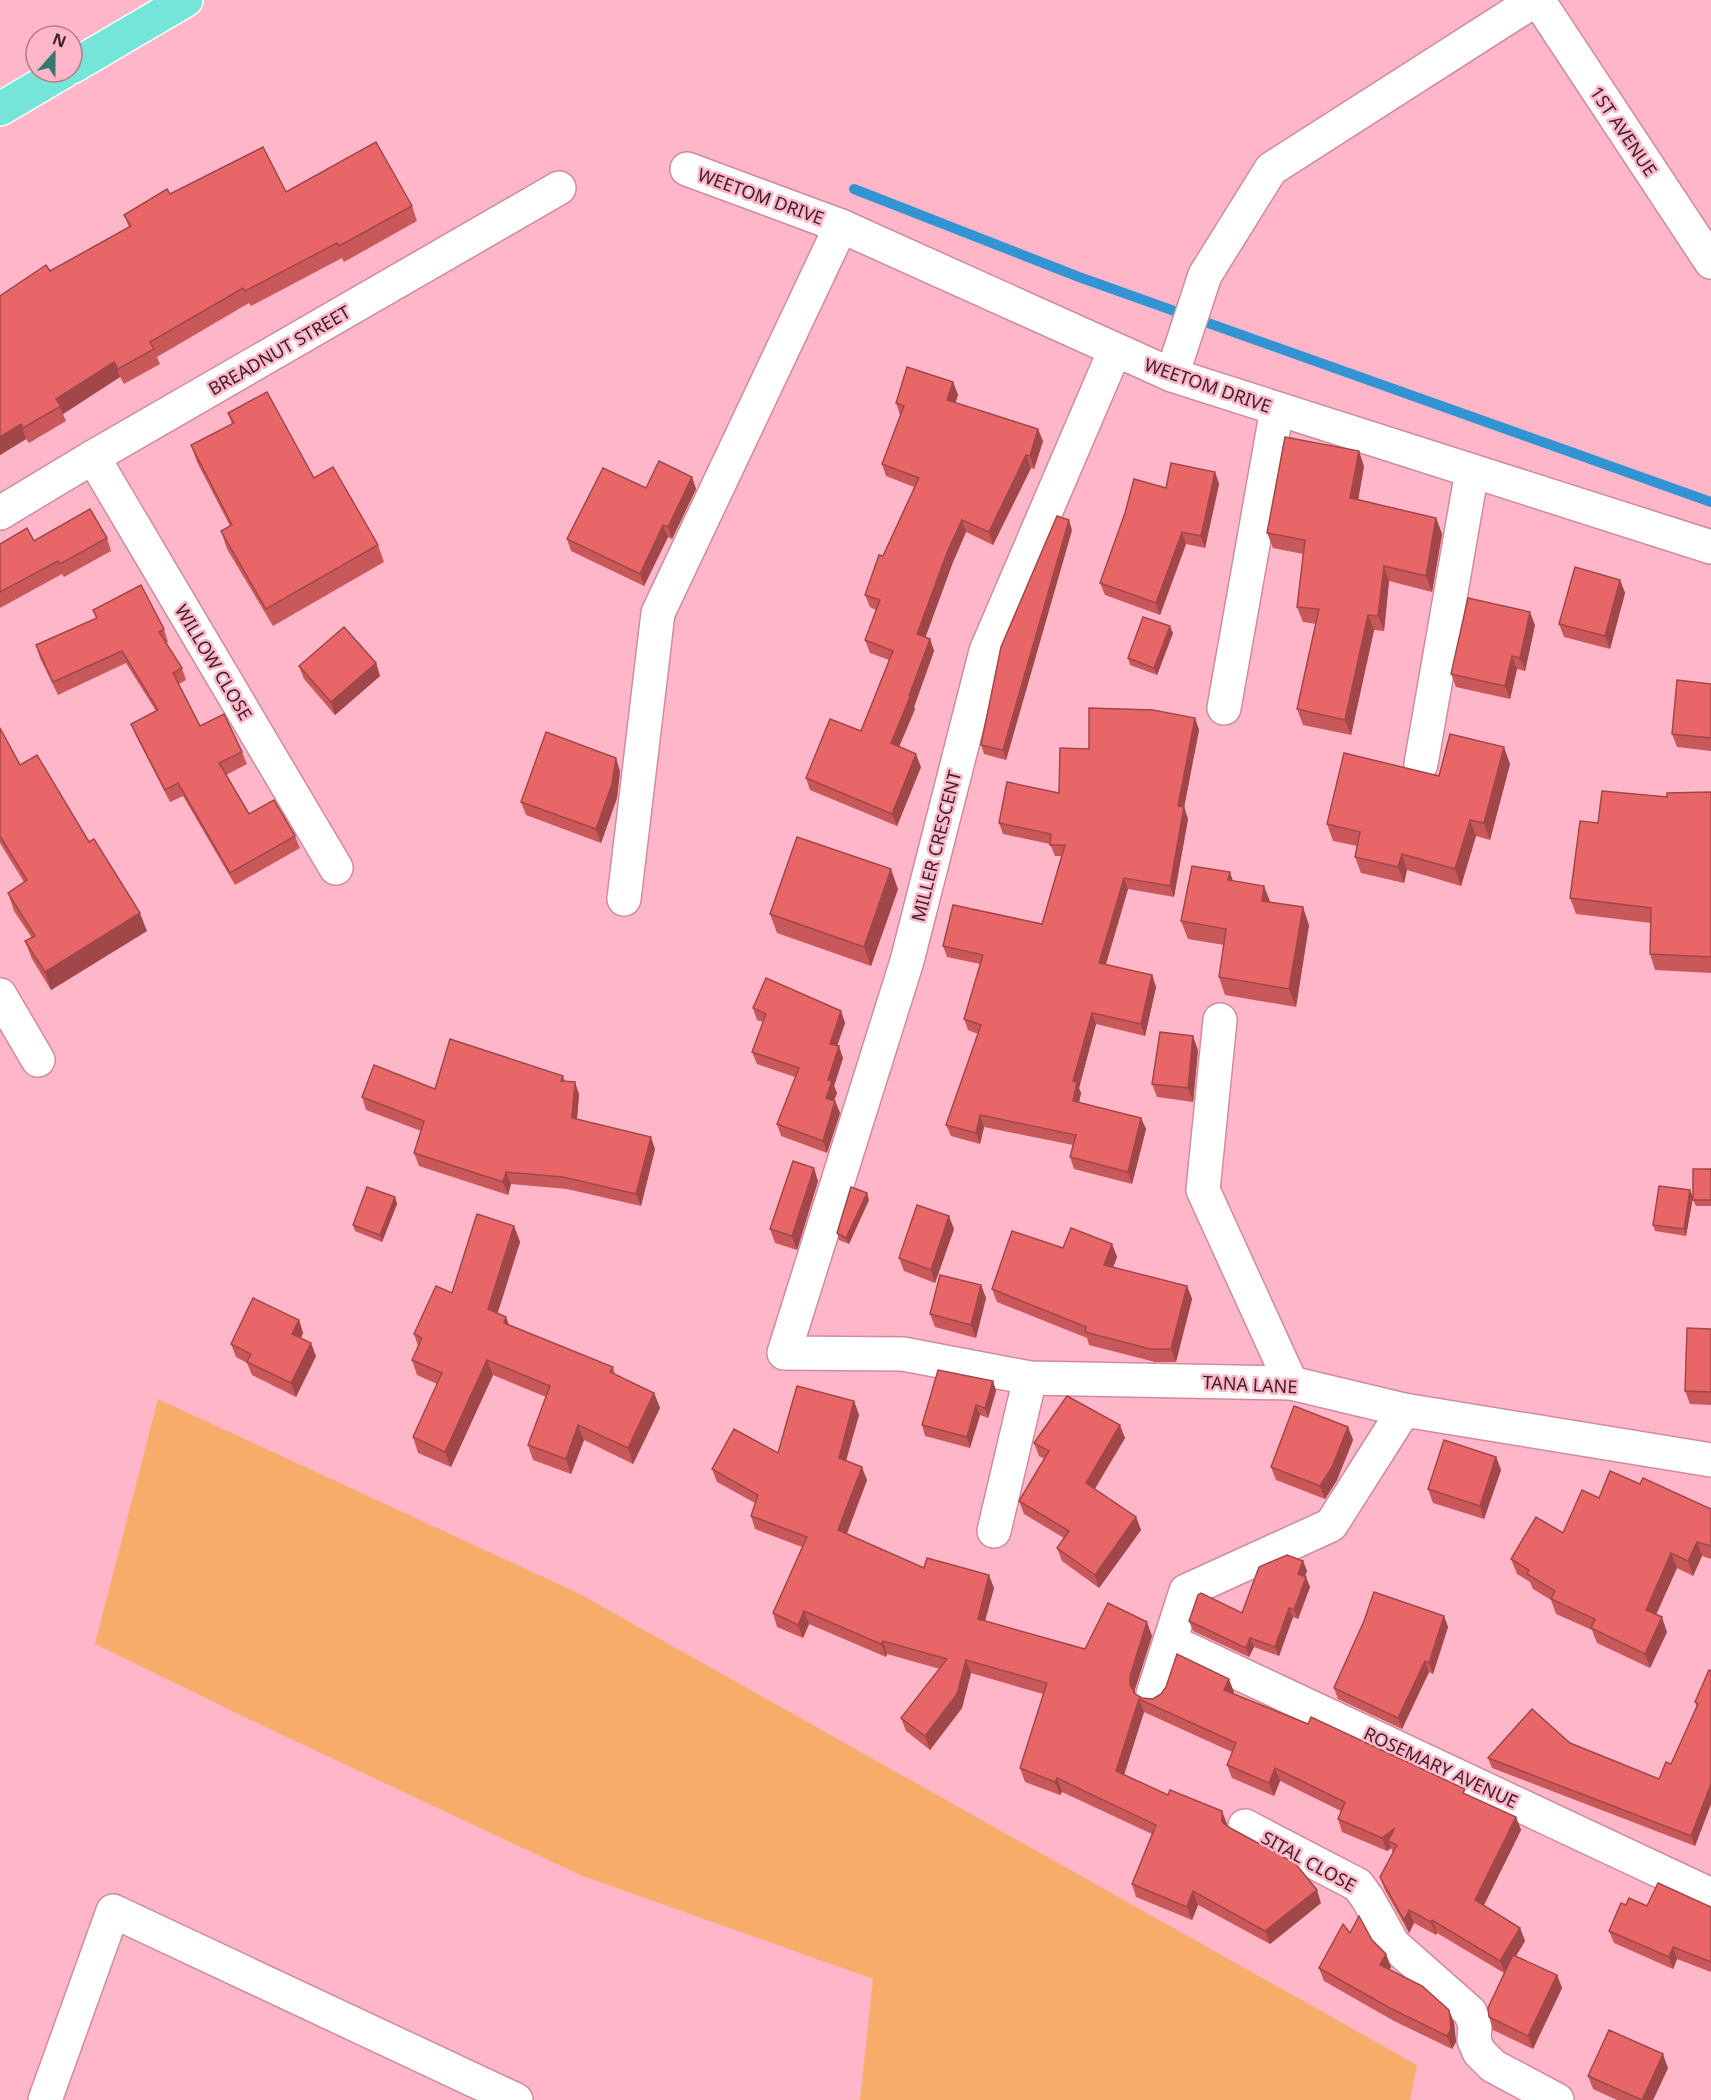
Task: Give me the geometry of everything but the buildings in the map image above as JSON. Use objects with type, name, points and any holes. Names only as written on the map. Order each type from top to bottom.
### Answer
[{"type":"main road","points":[[84,60],[186,0]]},
{"type":"main road","points":[[0,109],[43,84]]},
{"type":"street","name":"1ST AVENUE","points":[[1536,0],[1711,262]]},
{"type":"street","points":[[1172,375],[1205,275],[1271,169],[1536,0]]},
{"type":"street","name":"WEETOM DRIVE","points":[[687,170],[841,226],[1172,375],[1711,547]]},
{"type":"street","name":"BREADNUT STREET","points":[[0,513],[559,188]]},
{"type":"street","points":[[624,899],[658,613],[841,226]]},
{"type":"street","name":"MILLER CRESCENT","points":[[784,1353],[907,961],[986,651],[1115,350]]},
{"type":"street","points":[[1224,708],[1277,409]]},
{"type":"street","name":"WILLOW CLOSE","points":[[93,457],[336,868]]},
{"type":"street","points":[[1421,764],[1472,471]]},
{"type":"street","points":[[0,995],[38,1060]]},
{"type":"street","points":[[1220,1020],[1203,1190],[1291,1383]]},
{"type":"street","name":"TANA LANE","points":[[784,1353],[903,1354],[1030,1378],[1291,1383],[1404,1410],[1711,1460]]},
{"type":"street","points":[[994,1531],[1030,1378]]},
{"type":"street","points":[[1153,1694],[1186,1591],[1331,1525],[1404,1410]]},
{"type":"street","name":"ROSEMARY AVENUE","points":[[1170,1641],[1711,1896]]},
{"type":"street","name":"SITAL CLOSE","points":[[1245,1826],[1358,1885],[1393,1944],[1470,2012],[1475,2025],[1473,2040],[1479,2052],[1493,2066],[1557,2100]]},
{"type":"street","points":[[45,2100],[113,1911],[516,2100]]},
{"type":"shaded area","points":[[158,1399],[580,1594],[1417,2065],[1410,2100],[860,2100],[873,1979],[580,1875],[95,1644]]},
{"type":"waterway","points":[[854,189],[1079,277],[1711,502]]}]
